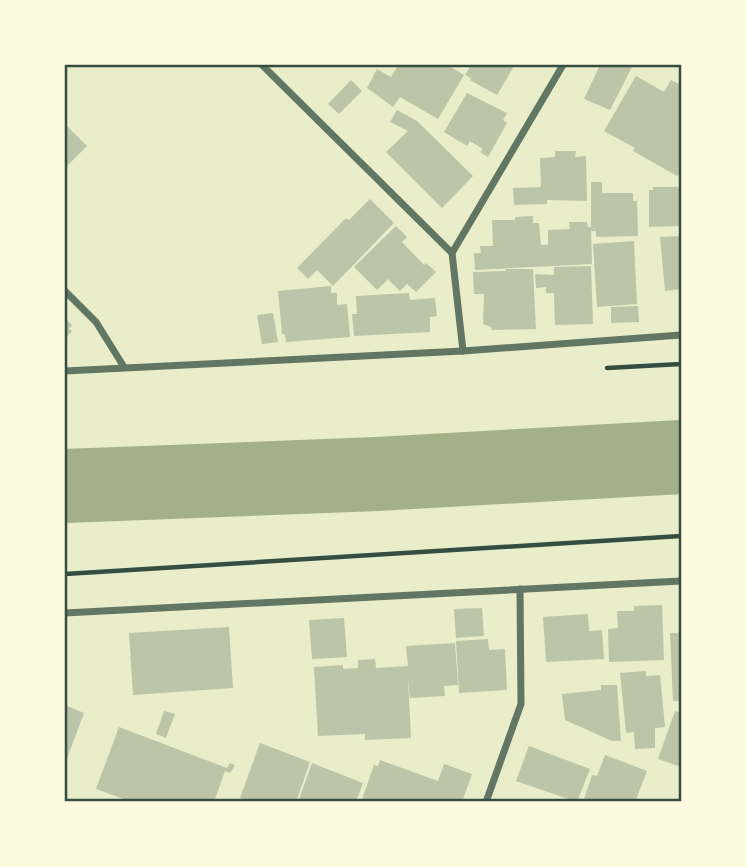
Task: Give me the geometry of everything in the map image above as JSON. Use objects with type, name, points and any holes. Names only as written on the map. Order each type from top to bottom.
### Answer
[{"type":"street","points":[[262,65],[452,253]]},
{"type":"street","points":[[463,351],[452,253],[563,65]]},
{"type":"street","points":[[65,291],[96,322],[124,367]]},
{"type":"street","points":[[65,371],[463,351],[681,335]]},
{"type":"street","points":[[65,613],[681,581]]},
{"type":"street","points":[[486,802],[521,704],[520,589]]},
{"type":"path","points":[[65,574],[681,536]]},
{"type":"building","points":[[398,65],[448,65],[464,75],[438,119],[400,97],[393,107],[367,88],[377,69],[391,77]]},
{"type":"building","points":[[471,65],[507,65],[513,68],[497,95],[465,75]]},
{"type":"building","points":[[600,65],[633,65],[610,110],[584,99]]},
{"type":"building","points":[[636,76],[664,92],[671,80],[681,85],[681,173],[677,176],[604,131]]},
{"type":"building","points":[[351,80],[362,91],[339,114],[328,104]]},
{"type":"building","points":[[467,93],[507,113],[503,120],[507,123],[488,157],[480,152],[483,149],[470,141],[467,146],[444,132]]},
{"type":"building","points":[[397,110],[417,121],[473,176],[442,208],[386,152],[408,131],[390,122]]},
{"type":"building","points":[[65,124],[87,146],[65,168]]},
{"type":"building","points":[[555,151],[576,151],[575,157],[586,156],[587,201],[547,200],[547,204],[514,205],[513,188],[541,187],[540,158],[555,157]]},
{"type":"building","points":[[591,182],[602,182],[602,193],[633,193],[633,201],[637,201],[638,236],[596,237],[596,231],[591,231],[592,264],[475,270],[474,253],[481,253],[480,246],[493,246],[492,220],[515,220],[515,217],[533,216],[533,223],[539,223],[541,245],[548,245],[548,230],[570,229],[569,222],[587,222],[588,227],[591,227]]},
{"type":"building","points":[[653,187],[681,187],[681,226],[649,227],[649,190],[653,190]]},
{"type":"building","points":[[370,199],[394,223],[333,286],[317,270],[308,279],[297,268],[346,218],[349,220]]},
{"type":"building","points":[[396,226],[407,237],[402,242],[424,265],[426,263],[436,272],[416,292],[407,284],[400,291],[388,279],[377,290],[354,267]]},
{"type":"building","points":[[681,236],[681,289],[665,291],[660,237]]},
{"type":"building","points":[[634,241],[637,304],[597,307],[593,244]]},
{"type":"building","points":[[591,266],[593,324],[555,325],[554,293],[546,293],[546,287],[536,288],[535,274],[554,275],[554,267]]},
{"type":"building","points":[[505,269],[533,269],[536,329],[492,330],[483,324],[484,294],[474,294],[473,272],[506,271]]},
{"type":"building","points":[[331,286],[331,293],[337,293],[337,305],[347,304],[350,337],[286,342],[285,334],[282,334],[278,291]]},
{"type":"building","points":[[409,293],[410,300],[435,298],[437,316],[430,317],[430,332],[354,336],[352,314],[357,314],[356,296]]},
{"type":"building","points":[[638,306],[639,322],[611,323],[611,307]]},
{"type":"building","points":[[273,313],[278,342],[262,344],[257,315]]},
{"type":"building","points":[[65,318],[72,325],[69,329],[72,331],[65,339]]},
{"type":"building","points":[[662,605],[664,660],[609,662],[608,629],[618,628],[617,611],[634,611],[634,606]]},
{"type":"building","points":[[482,608],[484,636],[456,638],[454,609]]},
{"type":"building","points":[[588,614],[589,631],[602,630],[604,659],[546,662],[543,617]]},
{"type":"building","points":[[344,618],[347,657],[312,659],[309,620]]},
{"type":"building","points":[[229,627],[233,688],[133,695],[129,633]]},
{"type":"building","points":[[670,633],[681,633],[681,701],[673,701]]},
{"type":"building","points":[[488,639],[489,650],[505,649],[507,690],[459,693],[456,641]]},
{"type":"building","points":[[455,643],[458,685],[444,686],[445,696],[410,698],[408,677],[411,738],[365,740],[365,734],[318,736],[314,667],[343,665],[343,669],[358,668],[358,660],[375,659],[376,668],[408,666],[406,646]]},
{"type":"building","points":[[646,671],[646,676],[660,675],[665,727],[655,728],[655,748],[635,749],[634,732],[626,733],[620,673]]},
{"type":"building","points":[[601,685],[617,685],[621,741],[612,741],[565,720],[562,694],[601,690]]},
{"type":"building","points":[[65,705],[84,713],[65,764]]},
{"type":"building","points":[[164,711],[175,714],[166,738],[156,734]]},
{"type":"building","points":[[675,711],[681,713],[681,767],[658,759]]},
{"type":"building","points":[[119,727],[227,768],[230,763],[235,765],[230,773],[225,771],[214,802],[132,802],[96,789]]},
{"type":"building","points":[[260,743],[310,762],[296,802],[243,802],[244,799],[240,798]]},
{"type":"building","points":[[529,746],[590,769],[577,802],[516,781]]},
{"type":"building","points":[[605,755],[647,771],[635,802],[583,802],[592,775],[597,776]]},
{"type":"building","points":[[380,760],[438,781],[444,764],[472,774],[462,802],[361,802],[374,765],[378,766]]},
{"type":"building","points":[[312,763],[363,783],[356,802],[298,802]]},
{"type":"waterway","points":[[65,486],[377,474],[681,457]]}]
